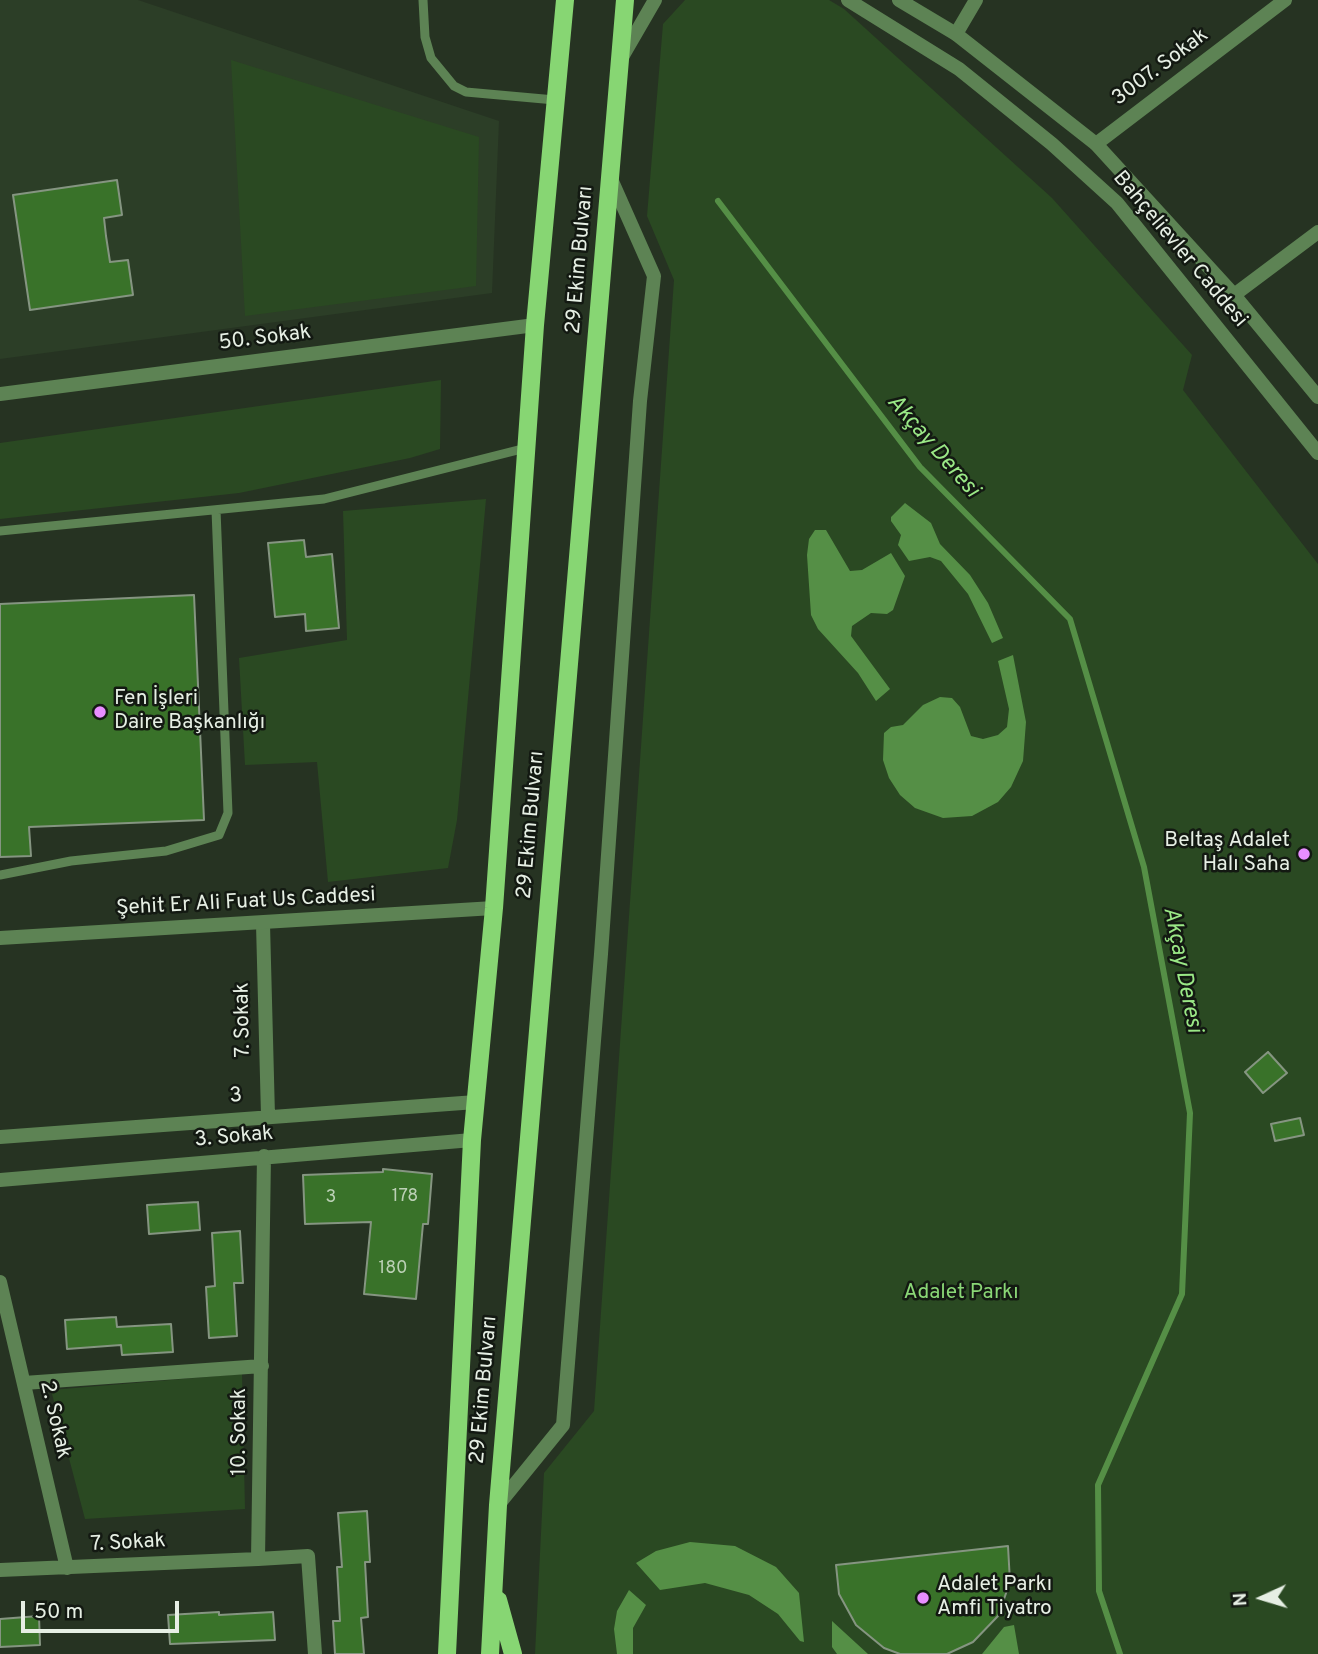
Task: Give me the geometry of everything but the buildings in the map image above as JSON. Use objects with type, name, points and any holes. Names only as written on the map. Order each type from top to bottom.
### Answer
[{"type":"main road","name":"29 Ekim Bulvarı","points":[[446,1654],[472,1140],[494,908],[535,325],[565,0]]},
{"type":"main road","name":"29 Ekim Bulvarı","points":[[491,1654],[498,1505],[625,0]]},
{"type":"main road","points":[[493,1580],[513,1654]]},
{"type":"street","points":[[621,58],[655,0]]},
{"type":"street","name":"Bahçelievler Caddesi","points":[[848,0],[959,69],[1052,144],[1117,203],[1318,453]]},
{"type":"street","name":"Bahçelievler Caddesi","points":[[899,0],[956,34],[1097,144],[1234,295],[1318,397]]},
{"type":"street","points":[[956,34],[976,0]]},
{"type":"street","name":"3007. Sokak","points":[[1097,144],[1285,0]]},
{"type":"street","points":[[498,1505],[563,1425],[603,927],[640,401],[654,276],[611,179]]},
{"type":"street","points":[[1234,295],[1318,232]]},
{"type":"street","name":"50. Sokak","points":[[0,394],[535,325]]},
{"type":"street","name":"Şehit Er Ali Fuat Us Caddesi","points":[[0,938],[494,908]]},
{"type":"street","name":"7. Sokak","points":[[263,924],[268,1116]]},
{"type":"street","name":"3","points":[[0,1137],[476,1102]]},
{"type":"street","name":"3. Sokak","points":[[0,1180],[472,1140]]},
{"type":"street","name":"10. Sokak","points":[[258,1559],[264,1156]]},
{"type":"street","name":"2. Sokak","points":[[0,1282],[67,1568]]},
{"type":"street","points":[[24,1383],[262,1366]]},
{"type":"street","points":[[258,1559],[309,1556],[315,1654]]},
{"type":"street","name":"7. Sokak","points":[[0,1570],[258,1559]]},
{"type":"lane","points":[[423,0],[425,37],[431,58],[444,78],[454,86],[466,92],[555,100]]},
{"type":"lane","points":[[0,531],[324,499],[526,448]]},
{"type":"lane","points":[[0,876],[71,861],[166,850],[219,835],[228,813],[216,510]]},
{"type":"shaded area","points":[[0,0],[138,0],[499,121],[492,293],[0,359]]},
{"type":"shaded area","points":[[905,503],[931,523],[940,544],[970,575],[988,603],[1003,638],[992,643],[968,594],[941,561],[930,557],[909,561],[898,545],[901,535],[891,521],[891,517]]},
{"type":"shaded area","points":[[815,530],[826,530],[850,571],[862,570],[891,553],[905,576],[893,610],[887,614],[871,613],[852,626],[851,636],[890,689],[876,701],[858,673],[818,629],[811,615],[807,555],[809,539]]},
{"type":"shaded area","points":[[1013,655],[1026,722],[1023,761],[1011,787],[998,802],[972,816],[943,818],[915,808],[900,795],[889,778],[883,760],[884,733],[891,727],[903,725],[923,705],[940,697],[952,698],[960,707],[971,736],[983,739],[998,735],[1007,727],[1009,709],[998,661]]},
{"type":"shaded area","points":[[690,1542],[735,1546],[776,1567],[799,1593],[804,1642],[800,1641],[778,1614],[749,1595],[705,1583],[660,1590],[636,1563],[656,1551]]},
{"type":"shaded area","points":[[629,1590],[646,1605],[633,1628],[633,1654],[617,1654],[614,1629],[617,1611]]},
{"type":"shaded area","points":[[832,1621],[868,1654],[837,1654],[832,1647]]},
{"type":"shaded area","points":[[1014,1625],[1019,1654],[982,1654],[1004,1627]]},
{"type":"green space","name":"Adalet Parkı","points":[[685,0],[829,0],[844,9],[1052,198],[1192,355],[1183,390],[1318,564],[1318,1654],[535,1654],[544,1473],[594,1411],[674,280],[647,216],[663,24]]},
{"type":"green space","points":[[231,60],[479,137],[476,286],[245,316]]},
{"type":"green space","points":[[441,380],[440,449],[410,458],[239,493],[0,519],[0,443]]},
{"type":"green space","points":[[486,499],[457,820],[448,868],[328,882],[317,762],[245,765],[239,658],[347,640],[343,511]]},
{"type":"green space","points":[[242,1374],[245,1509],[85,1519],[51,1390]]},
{"type":"waterway","name":"Akçay Deresi","points":[[718,201],[920,467],[1070,619],[1144,867],[1190,1113],[1182,1294],[1098,1485],[1099,1591],[1120,1654]]},
{"type":"place","name":"Fen İşleri Daire Başkanlığı","points":[[100,712]]},
{"type":"place","name":"Beltaş Adalet Halı Saha","points":[[1304,854]]},
{"type":"place","name":"Adalet Parkı Amfi Tiyatro","points":[[923,1598]]}]
